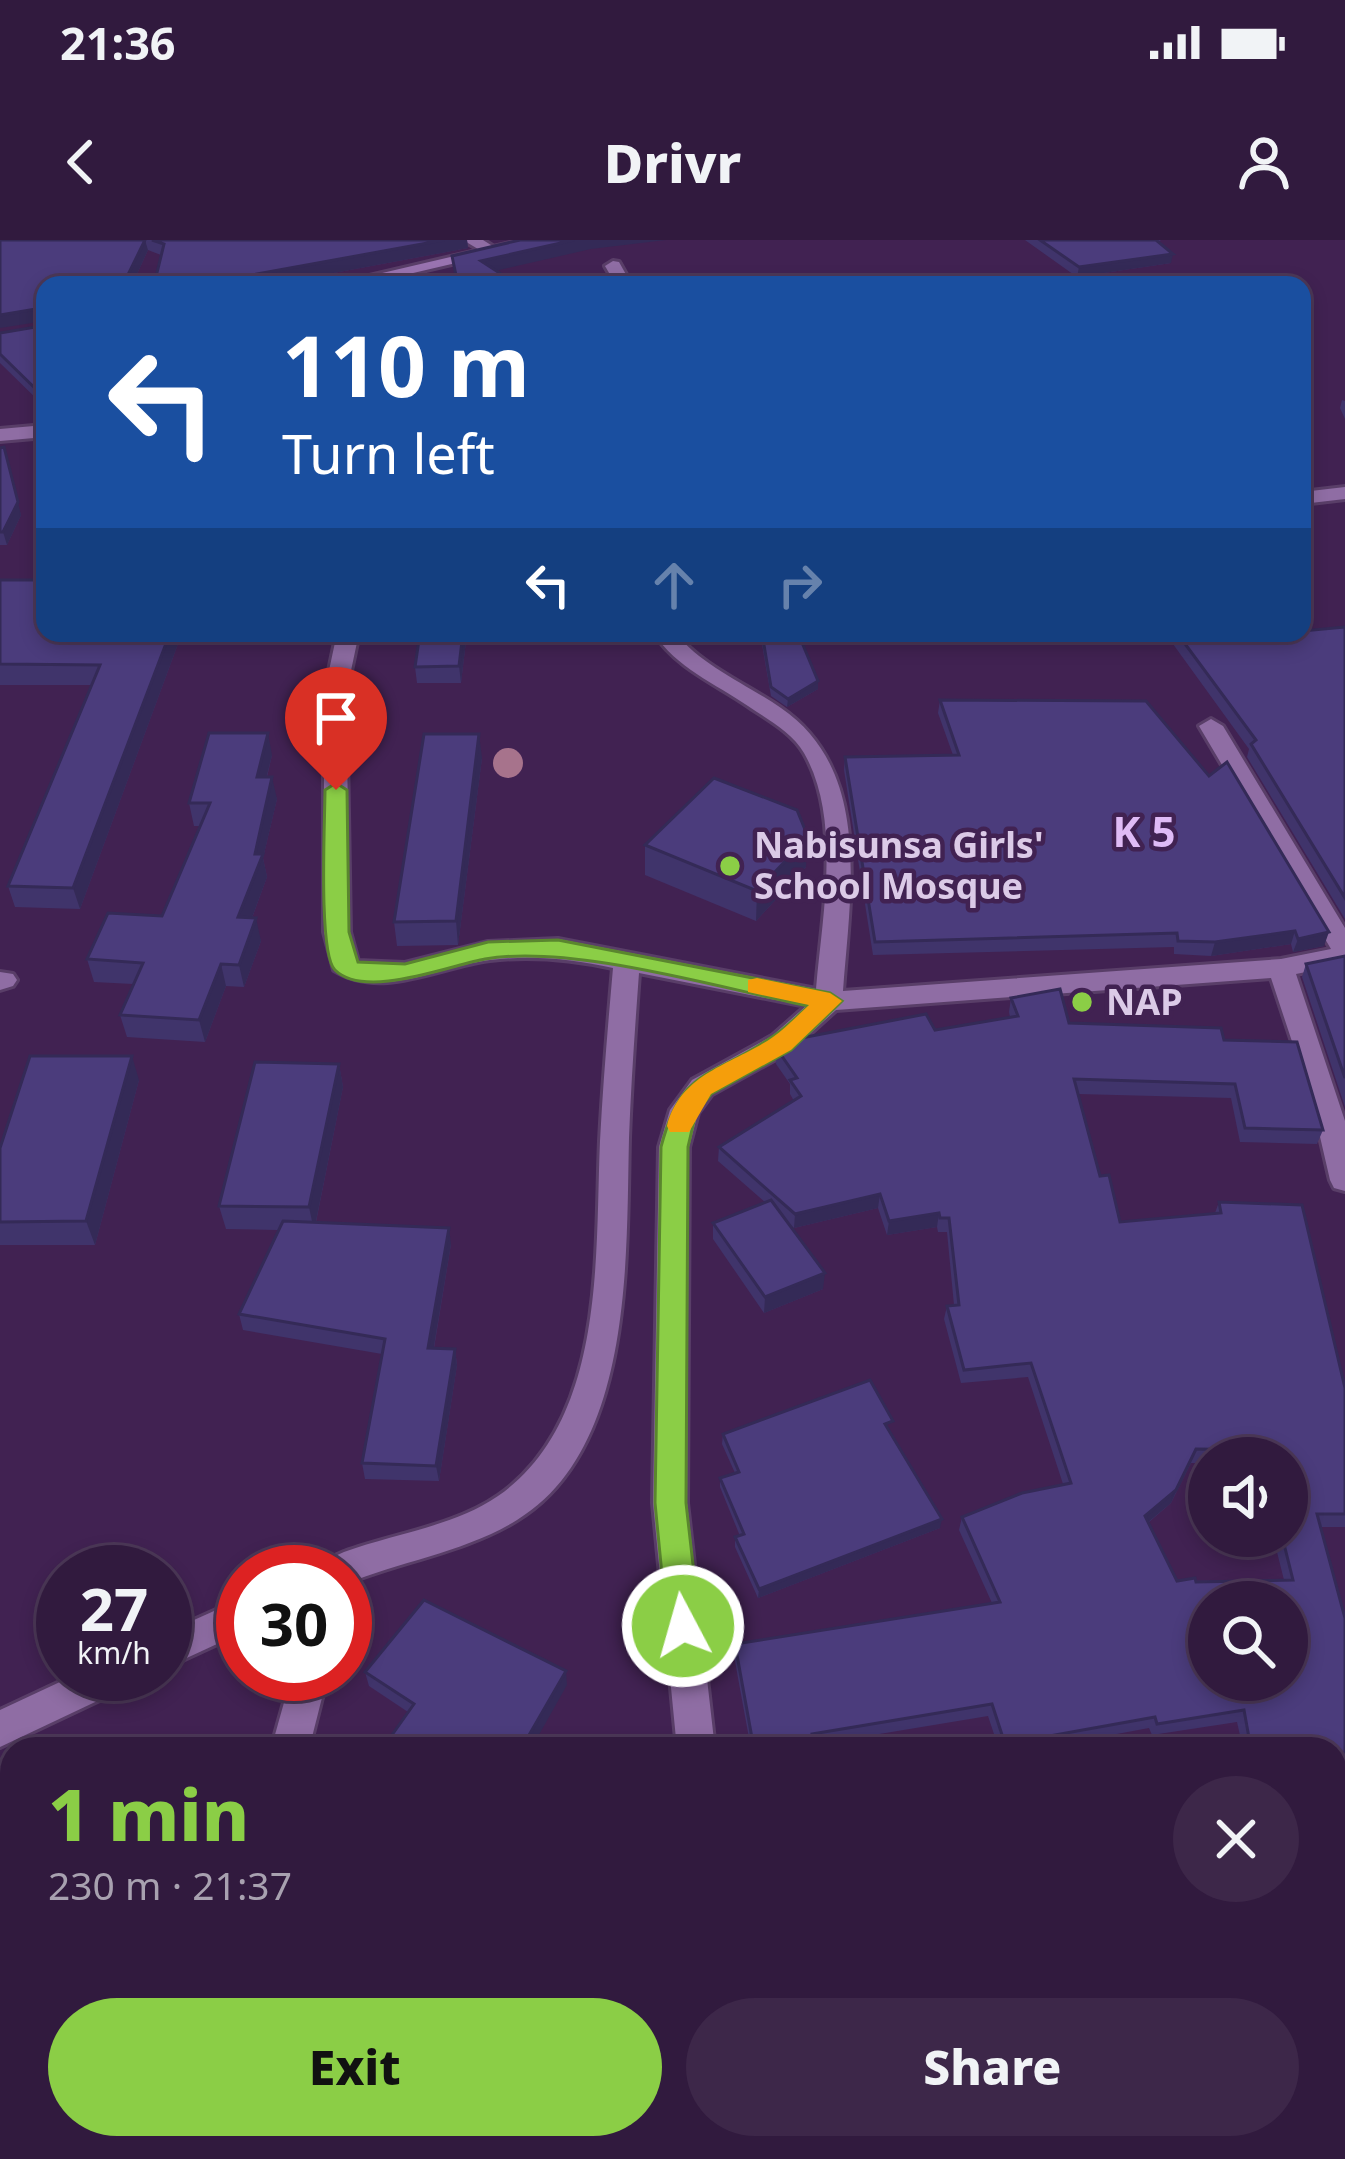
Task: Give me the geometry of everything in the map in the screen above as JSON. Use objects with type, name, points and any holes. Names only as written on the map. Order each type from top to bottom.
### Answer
[{"type":"street","points":[[471,240],[494,252]]},
{"type":"street","points":[[382,276],[546,240]]},
{"type":"street","points":[[613,266],[619,276]]},
{"type":"street","points":[[0,435],[36,432]]},
{"type":"street","points":[[1311,497],[1345,494]]},
{"type":"street","points":[[346,642],[335,694],[337,932],[343,964],[353,970],[405,972],[488,950],[522,948],[627,959],[830,1001],[1280,968],[1345,953],[1210,726]]},
{"type":"street","points":[[671,642],[725,678],[816,752],[834,827],[830,1001],[782,1043],[702,1087],[684,1110],[674,1147],[670,1503],[695,1737]]},
{"type":"street","points":[[372,1560],[452,1533],[510,1507],[550,1474],[580,1413],[607,1309],[627,959]]},
{"type":"street","points":[[1280,968],[1326,1102],[1345,1180]]},
{"type":"street","points":[[0,1729],[59,1701]]},
{"type":"street","points":[[293,1737],[303,1701]]},
{"type":"building","points":[[0,240],[145,240],[127,276],[36,276],[36,309],[0,315]]},
{"type":"building","points":[[152,240],[444,240],[246,276],[156,276],[164,244]]},
{"type":"building","points":[[520,240],[574,240],[481,261],[504,276],[456,276],[452,256]]},
{"type":"building","points":[[1040,240],[1156,240],[1173,254],[1079,267]]},
{"type":"building","points":[[36,327],[36,389],[0,354],[0,333]]},
{"type":"building","points":[[4,447],[18,502],[0,532],[0,448]]},
{"type":"building","points":[[0,580],[36,580],[36,642],[167,642],[73,888],[8,886],[100,665],[0,664]]},
{"type":"building","points":[[1345,627],[1345,898],[1251,744],[1256,740],[1184,642],[1311,642],[1311,630]]},
{"type":"building","points":[[419,642],[462,642],[459,666],[415,667]]},
{"type":"building","points":[[764,642],[802,642],[818,681],[788,699],[771,687]]},
{"type":"building","points":[[940,700],[1146,701],[1209,776],[1227,762],[1329,932],[1298,939],[1295,931],[1215,942],[1178,941],[1177,933],[875,942],[845,757],[959,755]]},
{"type":"building","points":[[209,733],[268,733],[257,777],[272,777],[255,854],[263,854],[238,917],[256,918],[239,965],[221,964],[199,1020],[120,1015],[143,963],[87,959],[108,913],[162,916],[210,803],[189,803]]},
{"type":"building","points":[[424,734],[479,734],[456,921],[394,922]]},
{"type":"building","points":[[714,778],[797,810],[808,837],[757,891],[645,845]]},
{"type":"building","points":[[1345,956],[1345,1078],[1306,964]]},
{"type":"building","points":[[1060,989],[1069,1023],[1221,1028],[1224,1040],[1297,1042],[1323,1130],[1245,1128],[1235,1084],[1074,1079],[1100,1176],[1109,1175],[1120,1222],[1221,1213],[1219,1202],[1302,1205],[1345,1388],[1345,1514],[1317,1514],[1345,1618],[1345,1737],[1249,1737],[1244,1710],[1157,1724],[1155,1717],[1044,1737],[1003,1737],[992,1704],[812,1737],[752,1737],[735,1644],[1000,1602],[962,1517],[1022,1493],[1071,1483],[1031,1363],[964,1370],[947,1306],[959,1305],[949,1218],[940,1218],[939,1213],[889,1221],[880,1194],[795,1214],[719,1147],[801,1096],[790,1080],[797,1078],[777,1049],[796,1039],[926,1014],[935,1030],[1018,1016],[1011,998]],"holes":[[[1188,1437],[1308,1437],[1308,1557],[1287,1557],[1293,1580],[1244,1581],[1308,1581],[1308,1701],[1188,1701],[1188,1581],[1196,1581],[1195,1578],[1177,1581],[1145,1516],[1176,1490],[1188,1465]]]},
{"type":"building","points":[[30,1056],[132,1056],[86,1221],[0,1222],[0,1148]]},
{"type":"building","points":[[255,1062],[339,1064],[309,1207],[219,1206]]},
{"type":"building","points":[[771,1200],[825,1273],[765,1297],[713,1223]]},
{"type":"building","points":[[283,1221],[449,1228],[428,1348],[455,1349],[436,1466],[362,1463],[385,1339],[239,1314]]},
{"type":"building","points":[[870,1380],[893,1421],[885,1424],[942,1519],[759,1589],[735,1537],[744,1534],[720,1478],[739,1472],[723,1434]]},
{"type":"building","points":[[424,1600],[566,1671],[528,1737],[391,1737],[414,1704],[372,1677],[372,1663]]},
{"type":"slow traffic","points":[[680,1126],[684,1110],[702,1087],[782,1043],[830,1001],[757,986]]},
{"type":"place","name":"Nabisunsa Girls' School Mosque","points":[[730,866]]},
{"type":"place","name":"NAP","points":[[1082,1002]]},
{"type":"district","name":"K 5","points":[[1144,832]]},
{"type":"route","points":[[336,790],[339,954],[353,970],[405,972],[488,950],[558,948],[830,1001],[782,1043],[702,1087],[684,1110],[674,1147],[670,1503],[683,1626]]}]
